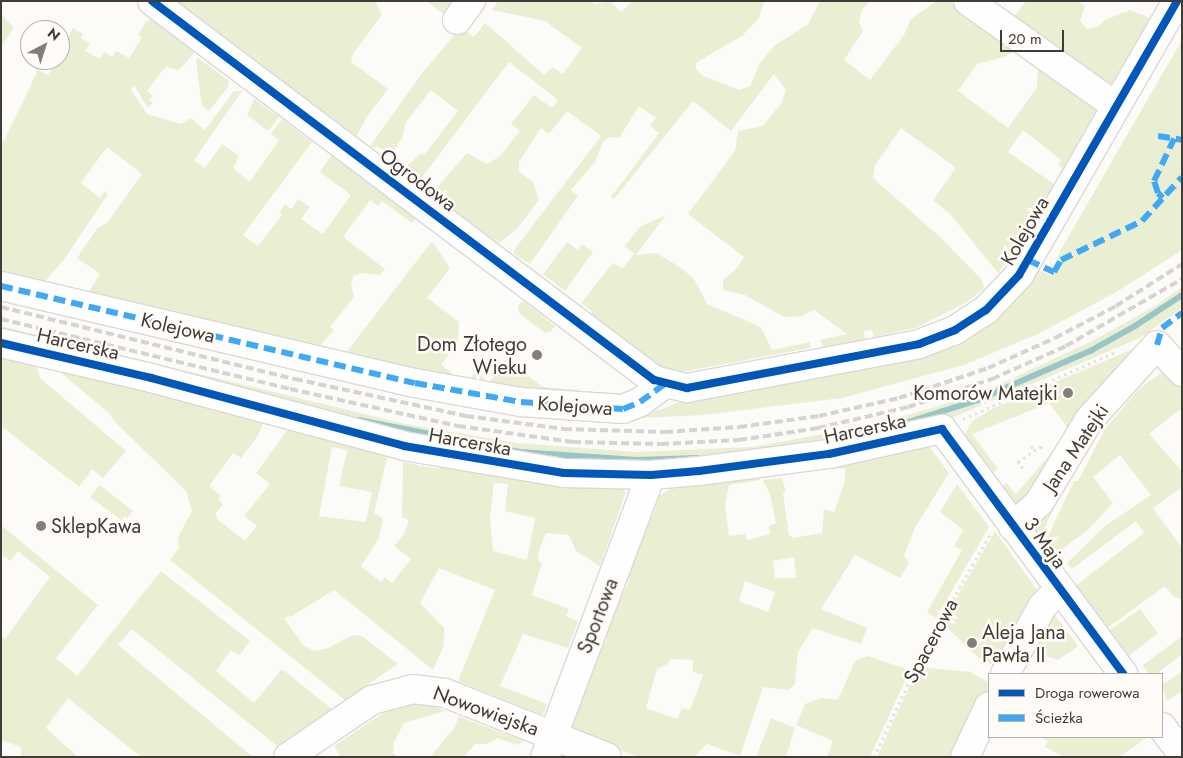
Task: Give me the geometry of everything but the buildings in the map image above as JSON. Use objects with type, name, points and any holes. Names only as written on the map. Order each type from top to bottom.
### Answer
[{"type":"street","name":"Ogrodowa","points":[[152,1],[654,380],[665,384]]},
{"type":"street","points":[[968,1],[1116,106]]},
{"type":"street","name":"Kolejowa","points":[[1,286],[415,383],[521,402],[623,409],[640,402],[665,384],[696,388],[929,341],[972,320],[1002,297],[1019,275],[1177,1]]},
{"type":"street","name":"Harcerska","points":[[1,343],[151,378],[404,446],[554,472],[651,475],[829,454],[942,429]]},
{"type":"street","name":"Jana Matejki","points":[[1003,528],[1039,502],[1089,420],[1157,345],[1182,372]]},
{"type":"street","name":"3 Maja","points":[[942,429],[1003,528],[1059,589],[1122,673]]},
{"type":"street","name":"Sportowa","points":[[549,746],[651,475]]},
{"type":"street","points":[[1007,673],[1042,607],[1059,589]]},
{"type":"street","name":"Nowowiejska","points":[[288,757],[372,700],[405,689],[445,693],[549,746],[607,757]]},
{"type":"street","points":[[965,757],[988,708]]},
{"type":"street","points":[[1163,728],[1182,754]]},
{"type":"path","points":[[942,429],[1122,349]]},
{"type":"path","points":[[1031,446],[1034,450]]},
{"type":"path","points":[[1022,468],[1018,462],[1040,446]]},
{"type":"green space","points":[[167,1],[375,1],[382,15],[353,54],[351,62],[388,89],[366,118],[354,142]]},
{"type":"green space","points":[[426,1],[463,1],[449,18]]},
{"type":"green space","points":[[498,1],[592,1],[595,4],[610,1],[621,12],[633,1],[765,1],[758,19],[743,35],[696,63],[696,69],[703,76],[739,90],[750,86],[760,63],[774,46],[808,24],[820,1],[870,1],[862,10],[859,22],[863,31],[844,60],[870,80],[904,35],[911,19],[937,1],[950,1],[1016,50],[1004,57],[977,64],[958,91],[1008,128],[1037,87],[1038,66],[1098,107],[1063,168],[1058,165],[1061,160],[1023,130],[1008,152],[1054,184],[1016,249],[998,273],[951,215],[933,200],[956,168],[901,128],[875,165],[873,178],[941,238],[982,280],[984,289],[965,303],[916,328],[874,337],[872,330],[864,331],[865,339],[823,349],[820,340],[847,334],[814,310],[802,316],[784,317],[745,295],[723,290],[723,280],[737,268],[744,257],[688,214],[735,151],[738,131],[763,126],[782,102],[786,90],[774,74],[731,131],[693,101],[614,199],[611,197],[659,133],[650,126],[656,118],[639,106],[619,138],[609,137],[603,142],[595,162],[571,190],[578,196],[530,264],[514,254],[514,250],[601,136],[567,111],[549,134],[541,128],[519,162],[519,172],[533,182],[539,200],[516,230],[499,243],[495,239],[488,243],[435,203],[440,184],[467,153],[487,164],[500,156],[520,131],[511,124],[534,95],[552,108],[558,100],[509,62],[420,180],[404,169],[421,153],[424,155],[458,111],[431,90],[406,122],[402,138],[391,155],[377,146],[375,149],[370,146],[423,72],[461,27],[474,37],[485,23],[544,75],[553,67],[563,74],[582,48],[545,21],[492,10]]},
{"type":"green space","points":[[1026,1],[1078,1],[1085,6],[1080,21],[1087,29],[1097,27],[1105,20],[1130,10],[1150,18],[1108,90],[1009,23]]},
{"type":"green space","points":[[1,14],[14,28],[1,47]]},
{"type":"green space","points":[[156,15],[200,47],[178,71],[166,66],[147,91],[153,96],[149,100],[153,103],[148,108],[134,85],[131,90],[147,114],[181,124],[191,118],[205,130],[234,91],[242,91],[194,160],[205,168],[222,144],[239,156],[233,168],[250,182],[279,140],[271,134],[282,119],[312,142],[243,235],[258,246],[282,215],[279,213],[285,204],[291,209],[298,199],[310,207],[301,219],[323,234],[351,195],[320,172],[336,149],[399,197],[394,203],[416,219],[412,223],[382,201],[378,206],[370,200],[343,237],[385,269],[380,275],[362,273],[354,276],[351,283],[354,297],[330,327],[334,330],[317,349],[83,301],[100,274],[77,258],[97,229],[108,222],[142,174],[107,147],[81,183],[100,198],[105,191],[108,194],[63,261],[42,284],[1,280],[1,141],[4,141],[38,70],[48,75],[51,70],[70,70],[70,34],[73,28],[83,34],[81,38],[90,44],[85,51],[100,59],[104,52],[112,57],[116,51],[129,58],[142,38],[138,35],[145,23]]},
{"type":"green space","points":[[1182,40],[1182,250],[1118,291],[1040,333],[964,365],[842,398],[704,415],[619,419],[662,409],[692,397],[875,363],[1035,268],[1051,276],[1060,251]]},
{"type":"green space","points":[[198,58],[229,81],[228,87],[209,111],[202,106],[196,61]]},
{"type":"green space","points":[[254,99],[279,117],[268,131],[247,115]]},
{"type":"green space","points":[[666,215],[636,255],[656,253],[680,267],[694,279],[707,304],[761,327],[772,350],[810,342],[810,348],[666,375],[588,319],[592,312],[581,303],[613,263],[622,269],[634,254],[625,246],[640,227]]},
{"type":"green space","points":[[432,241],[450,268],[427,298],[459,322],[458,342],[441,365],[452,373],[448,382],[466,384],[475,372],[490,382],[506,360],[543,387],[578,390],[574,398],[618,401],[553,400],[448,386],[346,357],[345,354]]},
{"type":"green space","points":[[567,242],[578,250],[582,244],[593,252],[565,291],[543,274]]},
{"type":"green space","points":[[1182,287],[1182,308],[1140,338],[947,420],[699,465],[515,460],[1,336],[1,326],[406,424],[517,443],[636,452],[752,447],[867,426],[932,408],[996,386],[1096,339],[1155,306]]},
{"type":"green space","points":[[523,301],[555,326],[551,331],[545,333],[519,313],[518,306]]},
{"type":"green space","points":[[1147,343],[1034,499],[1016,507],[1002,487],[1006,482],[1016,494],[1070,431],[1049,403],[972,434],[998,469],[991,473],[963,438],[972,421],[992,409]]},
{"type":"green space","points":[[1,352],[35,364],[41,379],[126,451],[103,478],[92,469],[79,487],[1,426]]},
{"type":"green space","points":[[55,368],[266,417],[257,437],[241,458],[233,453],[209,486],[221,496],[218,500],[223,504],[216,513],[217,519],[245,541],[257,526],[244,516],[270,484],[256,473],[289,428],[389,449],[374,513],[383,518],[379,538],[361,566],[381,582],[385,577],[392,583],[411,559],[394,546],[404,534],[409,520],[402,517],[403,462],[438,469],[445,461],[618,488],[626,492],[600,566],[576,551],[569,535],[546,533],[539,550],[538,560],[542,563],[532,595],[569,609],[566,616],[578,621],[568,648],[523,634],[500,686],[547,704],[543,715],[458,681],[495,590],[439,568],[420,603],[444,628],[444,645],[433,670],[334,590],[292,616],[284,618],[303,645],[314,651],[328,648],[353,635],[362,636],[398,664],[345,700],[170,560],[179,548],[178,537],[192,511],[186,491],[115,422],[109,413]],"holes":[[[332,447],[347,450],[339,486],[372,492],[366,522],[319,516]],[[494,483],[508,484],[505,511],[535,518],[527,560],[493,551],[490,518]]]},
{"type":"green space","points":[[1168,368],[1182,384],[1182,408],[1149,434],[1182,471],[1182,487],[1153,508],[1182,548],[1182,600],[1173,596],[1165,586],[1102,632],[1074,587],[1144,533],[1136,521],[1072,569],[1067,563],[1105,526],[1151,495],[1120,455],[1093,477],[1113,503],[1089,529],[1056,554],[1058,558],[1055,562],[1041,551],[1074,481],[1078,481],[1105,429],[1139,389]]},
{"type":"green space","points":[[1093,425],[1039,540],[1032,527]]},
{"type":"green space","points":[[928,445],[949,473],[916,526],[904,555],[909,563],[900,578],[855,555],[821,609],[867,628],[861,644],[813,628],[798,652],[795,684],[788,690],[763,687],[740,756],[707,744],[694,757],[639,757],[572,734],[567,719],[596,639],[605,643],[607,639],[598,634],[618,591],[624,592],[628,584],[629,580],[623,578],[648,514],[653,516],[659,496],[673,487],[672,481],[759,471],[760,480],[729,485],[725,505],[729,536],[745,534],[747,540],[770,534],[769,526],[776,523],[770,494],[763,480],[782,478],[786,492],[783,493],[789,535],[793,538],[822,533],[824,509],[834,512],[845,481],[845,468],[836,469],[835,460]],"holes":[[[794,557],[796,578],[775,578],[773,561]],[[745,581],[775,592],[768,612],[739,601]],[[671,659],[693,660],[693,672],[703,675],[690,710],[682,708],[677,719],[646,708],[657,669],[668,664]]]},
{"type":"green space","points":[[957,484],[989,527],[936,618],[927,612],[962,550],[954,546],[963,530],[940,512]]},
{"type":"green space","points":[[100,485],[133,511],[124,522],[90,497]]},
{"type":"green space","points":[[1,525],[98,605],[56,658],[77,676],[161,571],[250,641],[240,655],[231,650],[216,671],[254,703],[282,669],[332,709],[277,746],[132,629],[118,645],[253,757],[141,757],[68,698],[46,728],[78,757],[21,757],[21,747],[1,740],[1,637],[5,639],[50,577],[18,551],[10,561],[1,554]]},
{"type":"green space","points":[[995,531],[1040,594],[996,667],[978,657],[942,623]]},
{"type":"green space","points":[[1140,609],[1158,633],[1126,658],[1104,634]]},
{"type":"green space","points":[[1051,610],[1078,646],[1058,660],[1035,652],[1023,673],[1016,673]]},
{"type":"green space","points":[[1182,636],[1182,654],[1158,673],[1148,673],[1143,665]]},
{"type":"green space","points":[[867,656],[910,670],[870,757],[827,757],[833,741],[796,725],[805,704],[821,698],[838,700],[855,661]]},
{"type":"green space","points":[[920,663],[929,668],[970,672],[988,682],[988,689],[955,757],[877,757]]},
{"type":"green space","points":[[1182,672],[1182,691],[1167,701],[1163,684]]},
{"type":"green space","points":[[421,702],[446,711],[404,723],[394,742],[393,753],[398,757],[341,757],[334,746],[398,703]]},
{"type":"green space","points":[[459,716],[524,741],[517,745],[498,738],[486,744],[475,744],[464,757],[430,757],[455,727]]},
{"type":"green space","points":[[771,718],[795,728],[786,757],[756,757]]},
{"type":"green space","points":[[1040,738],[1146,738],[1119,757],[1064,757],[1045,747],[1048,741]]},
{"type":"waterway","points":[[902,424],[978,400],[1092,350],[1135,326],[1182,295]]},
{"type":"waterway","points":[[359,420],[520,452],[637,460],[698,458]]},
{"type":"railway","points":[[1,307],[295,379],[466,416],[564,429],[665,432],[739,427],[819,416],[899,398],[988,368],[1055,338],[1116,306],[1182,264]]},
{"type":"railway","points":[[1,319],[290,389],[458,426],[573,442],[661,444],[739,440],[818,428],[908,407],[992,379],[1066,346],[1182,279]]},
{"type":"marked path","points":[[1158,136],[1182,140]]},
{"type":"marked path","points":[[1163,198],[1158,193],[1154,181],[1174,139]]},
{"type":"marked path","points":[[1028,260],[1054,272],[1061,260],[1142,221],[1182,177]]},
{"type":"marked path","points":[[1,286],[415,383],[521,402],[623,409],[640,402],[665,384]]},
{"type":"marked path","points":[[1157,345],[1162,328],[1182,313]]},
{"type":"cycle path","points":[[152,1],[654,380],[687,388],[919,344],[955,330],[986,310],[1019,275],[1177,1]]},
{"type":"cycle path","points":[[1,343],[151,378],[404,446],[564,473],[651,475],[699,471],[829,454],[942,429],[1122,673]]},
{"type":"place","name":"Dom Złotego Wieku","points":[[537,355]]},
{"type":"place","name":"Komorów Matejki","points":[[1068,393]]},
{"type":"place","name":"SklepKawa","points":[[41,526]]},
{"type":"place","name":"Aleja Jana Pawła II","points":[[972,643]]}]
